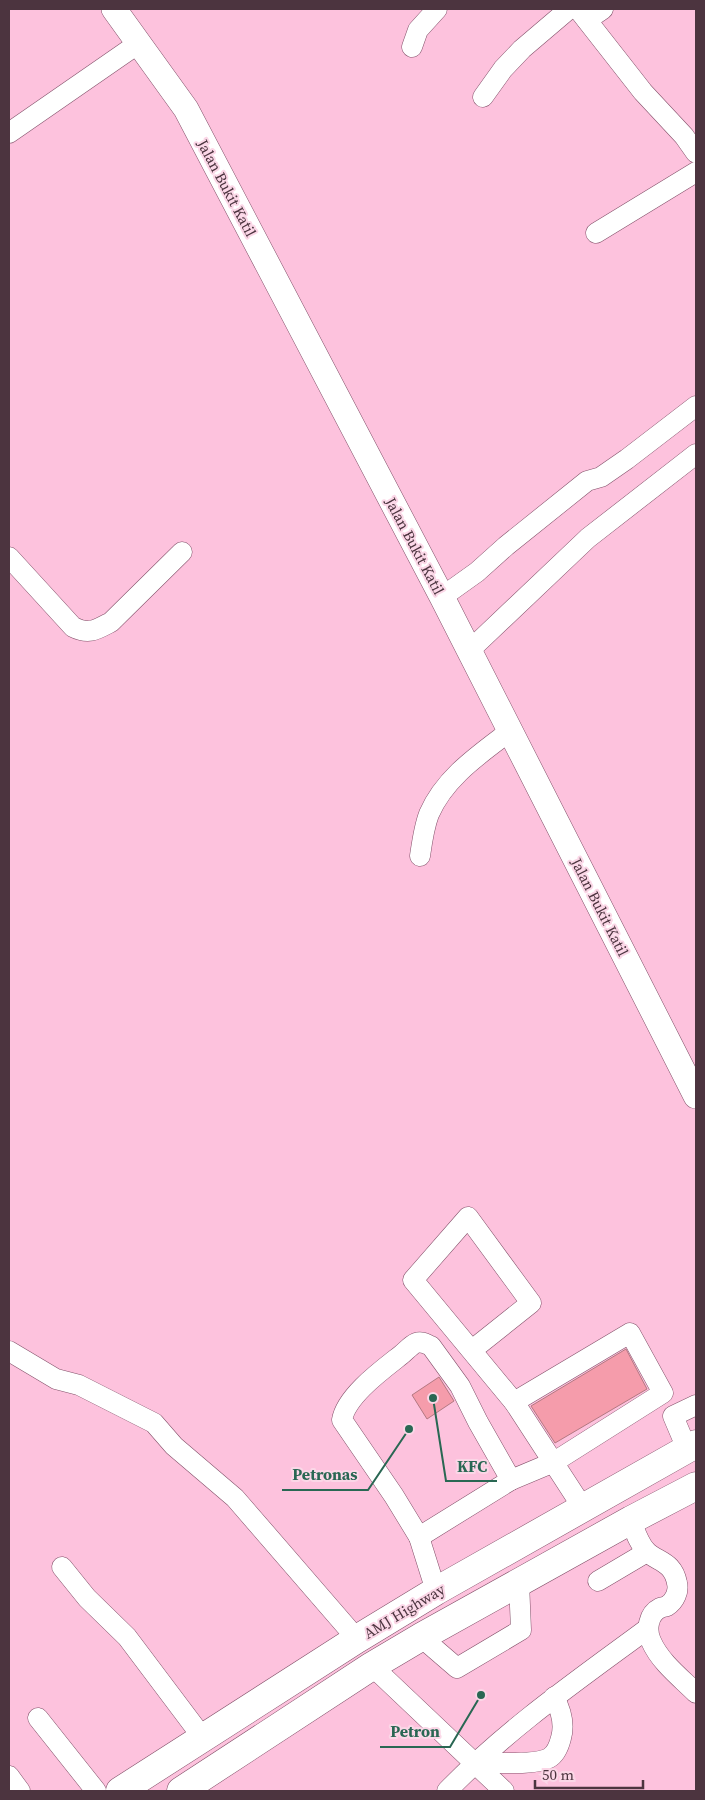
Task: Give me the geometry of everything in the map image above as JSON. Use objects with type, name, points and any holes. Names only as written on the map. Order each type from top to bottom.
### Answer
[{"type":"highway","name":"AMJ Highway","points":[[120,1791],[357,1639],[436,1591],[693,1445]]},
{"type":"highway","name":"AMJ Highway","points":[[181,1791],[372,1666],[519,1582],[696,1486]]},
{"type":"main road","name":"Jalan Bukit Katil","points":[[114,9],[186,110],[442,597],[696,1096]]},
{"type":"street","points":[[412,47],[418,30],[437,9]]},
{"type":"street","points":[[483,97],[503,69],[522,49],[569,9]]},
{"type":"street","points":[[589,12],[643,92],[696,151]]},
{"type":"street","points":[[9,133],[138,43]]},
{"type":"street","points":[[596,233],[696,172]]},
{"type":"street","points":[[442,597],[476,572],[587,481],[601,476],[614,468],[696,406]]},
{"type":"street","points":[[469,651],[588,538],[696,454]]},
{"type":"street","points":[[9,557],[73,627],[82,632],[89,632],[111,622],[182,552]]},
{"type":"street","points":[[420,856],[423,834],[429,814],[438,797],[452,778],[467,764],[510,731]]},
{"type":"street","points":[[472,1350],[531,1302],[468,1217],[413,1280],[514,1402],[583,1508]]},
{"type":"street","points":[[419,1537],[511,1480],[554,1462],[663,1393],[630,1333],[514,1402]]},
{"type":"street","points":[[436,1591],[419,1537],[394,1496],[342,1420],[349,1404],[389,1364],[417,1343],[424,1342],[431,1346],[460,1386],[511,1480]]},
{"type":"street","points":[[9,1350],[56,1379],[80,1385],[154,1424],[174,1446],[235,1498],[357,1639]]},
{"type":"street","points":[[693,1445],[673,1416],[696,1405]]},
{"type":"street","points":[[447,1791],[475,1763],[554,1697],[647,1629],[651,1618],[659,1608],[669,1605],[677,1594],[677,1582],[670,1567],[647,1552],[638,1540],[632,1520]]},
{"type":"street","points":[[598,1580],[647,1552]]},
{"type":"street","points":[[62,1567],[87,1598],[127,1637],[203,1738]]},
{"type":"street","points":[[421,1637],[457,1668],[521,1630],[519,1582]]},
{"type":"street","points":[[647,1629],[651,1642],[659,1655],[696,1694]]},
{"type":"street","points":[[372,1666],[504,1791]]},
{"type":"street","points":[[475,1763],[541,1761],[555,1753],[562,1734],[562,1722],[561,1712],[554,1697]]},
{"type":"street","points":[[38,1718],[96,1791]]},
{"type":"street","points":[[9,1776],[20,1791]]},
{"type":"building","points":[[626,1349],[647,1389],[555,1443],[531,1406]]},
{"type":"building","points":[[439,1377],[454,1401],[427,1419],[412,1395]]},
{"type":"place","name":"KFC","points":[[433,1398]]},
{"type":"place","name":"Petronas","points":[[409,1429]]},
{"type":"place","name":"Petron","points":[[481,1695]]}]
